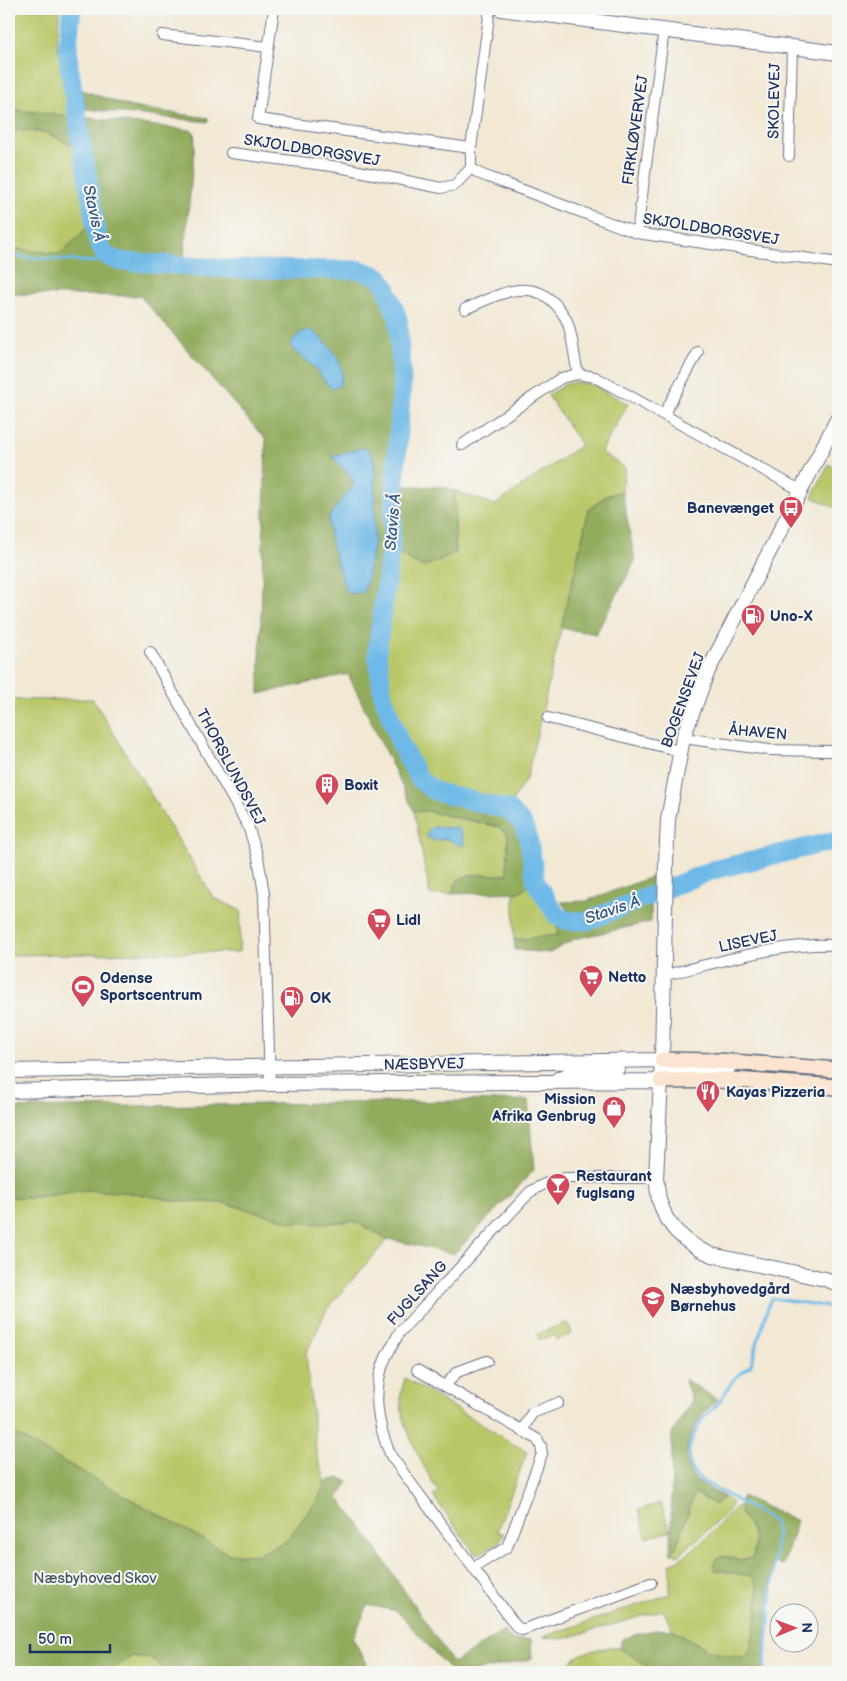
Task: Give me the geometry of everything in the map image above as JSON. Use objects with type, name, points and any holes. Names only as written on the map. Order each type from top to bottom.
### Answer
[{"type":"main road","name":"NÆSBYVEJ","points":[[662,1060],[718,1061],[838,1070]]},
{"type":"main road","name":"NÆSBYVEJ","points":[[661,1081],[734,1080],[838,1087]]},
{"type":"street","name":"SKJOLDBORGSVEJ","points":[[274,9],[258,119],[471,148]]},
{"type":"street","points":[[470,168],[471,148],[490,9]]},
{"type":"street","name":"SKOLEVEJ","points":[[501,9],[838,53]]},
{"type":"street","name":"FIRKLØVERVEJ","points":[[637,233],[664,30]]},
{"type":"street","points":[[162,35],[268,47]]},
{"type":"street","name":"SKOLEVEJ","points":[[789,156],[792,48]]},
{"type":"street","name":"SKJOLDBORGSVEJ","points":[[231,154],[339,167],[441,188],[454,185],[470,168],[480,174],[637,233],[838,263]]},
{"type":"street","points":[[465,309],[509,291],[529,290],[542,294],[559,307],[567,322],[578,374]]},
{"type":"street","points":[[664,414],[698,352]]},
{"type":"street","points":[[462,445],[561,378],[578,374],[595,378],[664,414],[800,490]]},
{"type":"street","name":"BOGENSEVEJ","points":[[838,418],[707,672],[682,744],[668,820],[665,975],[656,1178],[659,1200],[666,1218],[676,1230],[699,1249],[712,1255],[825,1279],[838,1284]]},
{"type":"street","name":"THORSLUNDSVEJ","points":[[150,652],[248,826],[258,857],[264,904],[270,1084]]},
{"type":"street","name":"ÅHAVEN","points":[[548,718],[682,744],[769,750],[830,751]]},
{"type":"street","name":"LISEVEJ","points":[[665,975],[779,949],[817,944],[838,945]]},
{"type":"street","points":[[552,1081],[578,1071],[653,1069],[662,1060]]},
{"type":"street","name":"NÆSBYVEJ","points":[[9,1071],[662,1060]]},
{"type":"street","points":[[661,1081],[669,1069],[707,1069],[756,1064]]},
{"type":"street","name":"NÆSBYVEJ","points":[[9,1091],[270,1084],[661,1081]]},
{"type":"street","name":"FUGLSANG","points":[[651,1583],[522,1630],[516,1626],[391,1456],[382,1436],[377,1411],[378,1384],[385,1358],[399,1333],[530,1192],[541,1184],[566,1178],[656,1178]]},
{"type":"street","points":[[445,1386],[457,1372],[487,1361]]},
{"type":"street","points":[[417,1370],[537,1439],[541,1446],[542,1454],[507,1547],[473,1568]]},
{"type":"street","points":[[522,1431],[532,1413],[558,1402]]},
{"type":"green space","points":[[9,9],[60,9],[57,40],[69,116],[9,109]]},
{"type":"green space","points":[[82,90],[131,107],[208,118],[208,122],[86,109]]},
{"type":"green space","points":[[9,109],[69,116],[74,146],[44,132],[9,130]]},
{"type":"green space","points":[[87,118],[194,132],[195,141],[184,257],[128,257],[110,249],[105,241]]},
{"type":"green space","points":[[9,130],[44,132],[74,146],[89,226],[60,254],[9,248]]},
{"type":"green space","points":[[89,226],[97,256],[102,264],[165,272],[340,275],[366,278],[379,285],[387,302],[392,332],[394,371],[392,459],[384,557],[369,639],[374,676],[396,749],[405,770],[415,786],[427,797],[487,810],[517,824],[525,839],[528,886],[519,892],[451,894],[458,880],[469,875],[507,875],[508,835],[499,827],[488,824],[426,811],[414,811],[348,674],[259,694],[266,440],[140,296],[9,294],[9,248],[60,254]],"holes":[[[372,455],[375,469],[374,540],[347,593],[329,518],[354,485],[353,480],[346,471]]]},
{"type":"green space","points":[[574,382],[591,384],[628,404],[601,452],[625,468],[622,491],[606,496],[589,509],[527,777],[509,807],[470,792],[439,786],[429,779],[413,754],[398,718],[386,678],[384,645],[398,553],[423,567],[455,553],[455,491],[495,505],[581,445],[548,395],[564,385]]},
{"type":"green space","points":[[829,464],[838,470],[838,509],[812,497]]},
{"type":"green space","points":[[405,486],[444,487],[455,491],[455,553],[423,567],[398,553]]},
{"type":"green space","points":[[622,491],[635,561],[596,634],[561,628],[589,509],[606,496]]},
{"type":"green space","points":[[93,699],[213,897],[241,911],[239,952],[9,955],[9,700]]},
{"type":"green space","points":[[414,811],[426,811],[499,827],[508,835],[507,875],[469,875],[458,880],[451,894],[430,895]]},
{"type":"green space","points":[[651,877],[651,889],[591,915],[581,916],[573,914],[561,902],[587,901]]},
{"type":"green space","points":[[528,886],[543,910],[557,924],[558,935],[514,940],[514,892],[519,892]]},
{"type":"green space","points":[[651,900],[651,922],[574,939],[550,953],[515,950],[514,940],[558,935],[557,924],[569,929],[580,928]]},
{"type":"green space","points":[[528,1100],[534,1170],[454,1254],[388,1239],[353,1221],[321,1224],[293,1222],[224,1203],[176,1201],[134,1193],[87,1190],[28,1198],[9,1197],[9,1108]]},
{"type":"green space","points":[[87,1190],[134,1193],[176,1201],[224,1203],[293,1222],[321,1224],[353,1221],[388,1239],[327,1309],[306,1354],[317,1457],[326,1481],[318,1499],[286,1541],[257,1555],[229,1554],[9,1431],[9,1197],[28,1198]]},
{"type":"green space","points":[[568,1322],[572,1334],[556,1340],[554,1335],[539,1340],[537,1334]]},
{"type":"green space","points":[[405,1378],[527,1452],[497,1531],[504,1534],[496,1545],[476,1555],[433,1496],[438,1492],[413,1444],[401,1405],[401,1393]]},
{"type":"green space","points":[[684,1379],[717,1399],[704,1413],[694,1429],[688,1446],[687,1463],[697,1480],[707,1488],[723,1496],[715,1505],[698,1494],[694,1495],[676,1547],[671,1554],[672,1434],[692,1400]]},
{"type":"green space","name":"Næsbyhoved Skov","points":[[9,1431],[229,1554],[257,1555],[286,1541],[318,1499],[326,1481],[340,1478],[348,1482],[338,1498],[358,1522],[453,1663],[504,1631],[513,1641],[531,1639],[532,1659],[472,1672],[452,1672],[397,1611],[368,1605],[353,1638],[368,1666],[375,1672],[171,1672],[148,1658],[132,1656],[109,1672],[9,1672]]},
{"type":"green space","points":[[698,1494],[706,1500],[721,1500],[723,1496],[732,1503],[726,1514],[679,1555],[675,1554],[673,1551],[694,1495]]},
{"type":"green space","points":[[742,1496],[797,1521],[783,1565],[774,1562],[764,1672],[656,1672],[620,1648],[622,1639],[640,1633],[671,1630],[716,1652],[730,1656],[746,1657],[751,1645],[758,1605],[756,1583],[752,1576],[715,1570],[713,1565],[717,1557],[722,1556],[738,1560],[752,1558],[755,1545],[753,1534],[740,1513]]},
{"type":"green space","points":[[661,1503],[670,1531],[647,1538],[638,1510]]},
{"type":"green space","points":[[741,1506],[740,1513],[750,1525],[756,1547],[752,1558],[738,1560],[722,1556],[715,1570],[752,1576],[756,1585],[758,1597],[755,1625],[749,1653],[746,1657],[735,1658],[723,1655],[673,1630],[663,1610],[567,1638],[543,1637],[670,1594],[670,1564],[687,1554],[714,1530],[735,1507]]},
{"type":"green space","points":[[611,1647],[620,1648],[656,1672],[568,1672],[572,1660],[578,1656]]},
{"type":"green space","points":[[131,1656],[148,1658],[171,1672],[109,1672]]},
{"type":"water","points":[[310,330],[326,343],[339,362],[342,374],[339,386],[334,388],[329,386],[313,366],[292,349],[291,344],[296,336]]},
{"type":"water","points":[[363,448],[367,449],[372,455],[375,469],[374,540],[365,589],[361,593],[347,593],[334,554],[329,523],[332,512],[354,484],[353,480],[332,456]]},
{"type":"water","points":[[432,827],[457,828],[461,833],[464,844],[462,846],[447,839],[433,840],[427,837],[428,831]]},
{"type":"waterway","name":"Stavis Å","points":[[72,9],[68,42],[69,66],[98,242],[105,255],[118,261],[231,269],[360,270],[379,277],[386,287],[398,319],[402,381],[391,544],[377,652],[383,696],[401,746],[420,780],[434,791],[509,810],[522,823],[528,836],[536,883],[557,916],[569,921],[587,921],[713,870],[838,840]]},
{"type":"waterway","points":[[9,256],[95,262],[105,255]]},
{"type":"waterway","points":[[764,1672],[777,1535],[774,1522],[702,1481],[690,1468],[689,1450],[694,1434],[702,1419],[717,1405],[734,1379],[751,1365],[772,1298],[838,1308]]},
{"type":"place","name":"Banevænget","points":[[791,529]]},
{"type":"place","name":"Uno-X","points":[[753,637]]},
{"type":"place","name":"Boxit","points":[[327,806]]},
{"type":"place","name":"Lidl","points":[[379,941]]},
{"type":"place","name":"Netto","points":[[591,998]]},
{"type":"place","name":"Odense Sportscentrum","points":[[83,1008]]},
{"type":"place","name":"OK","points":[[292,1019]]},
{"type":"place","name":"Kayas Pizzeria","points":[[708,1113]]},
{"type":"place","name":"Mission Afrika Genbrug","points":[[614,1129]]},
{"type":"place","name":"Restaurant fuglsang","points":[[558,1206]]},
{"type":"place","name":"Næsbyhovedgård Børnehus","points":[[653,1319]]}]
